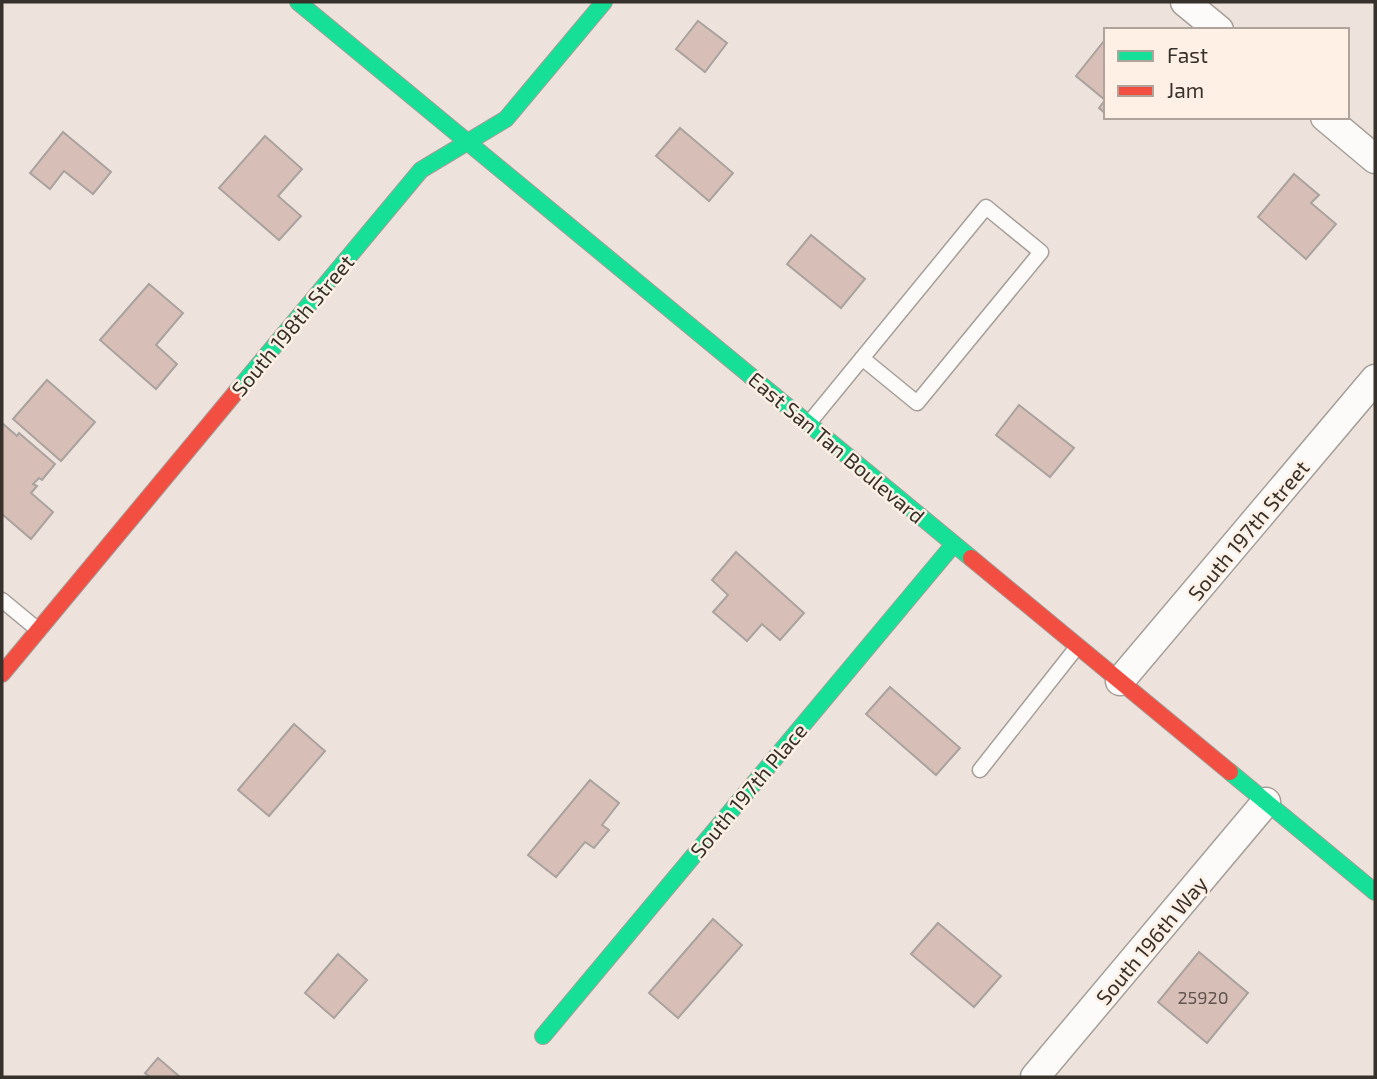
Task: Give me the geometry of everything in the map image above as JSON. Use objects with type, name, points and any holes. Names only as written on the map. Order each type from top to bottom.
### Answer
[{"type":"street","name":"East San Tan Boulevard","points":[[298,2],[1375,892]]},
{"type":"street","name":"South 198th Street","points":[[2,674],[421,170],[506,119],[604,2]]},
{"type":"street","points":[[1185,2],[1217,28]]},
{"type":"street","points":[[1327,119],[1375,159]]},
{"type":"street","name":"South 197th Street","points":[[1120,681],[1375,379]]},
{"type":"street","name":"South 197th Place","points":[[543,1036],[954,544]]},
{"type":"street","name":"South 196th Way","points":[[1035,1077],[1266,802]]},
{"type":"lane","points":[[808,424],[986,207],[1041,252],[917,403],[862,359]]},
{"type":"lane","points":[[2,600],[38,630]]},
{"type":"lane","points":[[981,770],[1078,646]]},
{"type":"building","points":[[698,21],[727,43],[705,72],[676,49]]},
{"type":"building","points":[[1104,41],[1104,99],[1076,76]]},
{"type":"building","points":[[680,128],[733,173],[709,201],[656,156]]},
{"type":"building","points":[[63,132],[111,172],[93,194],[64,171],[50,189],[30,173]]},
{"type":"building","points":[[265,136],[302,169],[278,196],[301,216],[279,240],[219,188]]},
{"type":"building","points":[[1294,174],[1319,195],[1311,203],[1336,224],[1306,259],[1258,217]]},
{"type":"building","points":[[811,235],[865,279],[841,308],[787,264]]},
{"type":"building","points":[[149,284],[183,313],[156,345],[177,364],[156,389],[100,340]]},
{"type":"building","points":[[47,380],[95,422],[61,461],[13,419]]},
{"type":"building","points":[[1019,405],[1074,448],[1050,477],[996,435]]},
{"type":"building","points":[[2,423],[17,436],[19,433],[55,464],[42,480],[39,478],[33,484],[37,486],[31,493],[53,512],[31,539],[2,514]]},
{"type":"building","points":[[736,552],[804,613],[780,640],[762,624],[747,641],[713,612],[728,595],[712,580]]},
{"type":"building","points":[[890,687],[960,748],[936,775],[866,714]]},
{"type":"building","points":[[294,724],[325,751],[269,816],[238,790]]},
{"type":"building","points":[[590,780],[619,803],[602,825],[609,830],[594,848],[585,842],[556,877],[528,855]]},
{"type":"building","points":[[713,919],[742,945],[678,1018],[649,993]]},
{"type":"building","points":[[938,923],[1001,976],[974,1007],[911,954]]},
{"type":"building","points":[[1199,952],[1248,993],[1207,1043],[1158,1002]]},
{"type":"building","points":[[338,954],[367,980],[334,1018],[305,993]]},
{"type":"building","points":[[158,1058],[180,1077],[150,1077],[145,1073]]},
{"type":"traffic: fast","points":[[298,2],[971,558]]},
{"type":"traffic: fast","points":[[236,392],[421,170],[506,119],[604,2]]},
{"type":"traffic: fast","points":[[543,1036],[954,544]]},
{"type":"traffic: fast","points":[[1230,772],[1375,892]]},
{"type":"traffic: jam","points":[[2,674],[236,392]]},
{"type":"traffic: jam","points":[[971,558],[1230,772]]}]
